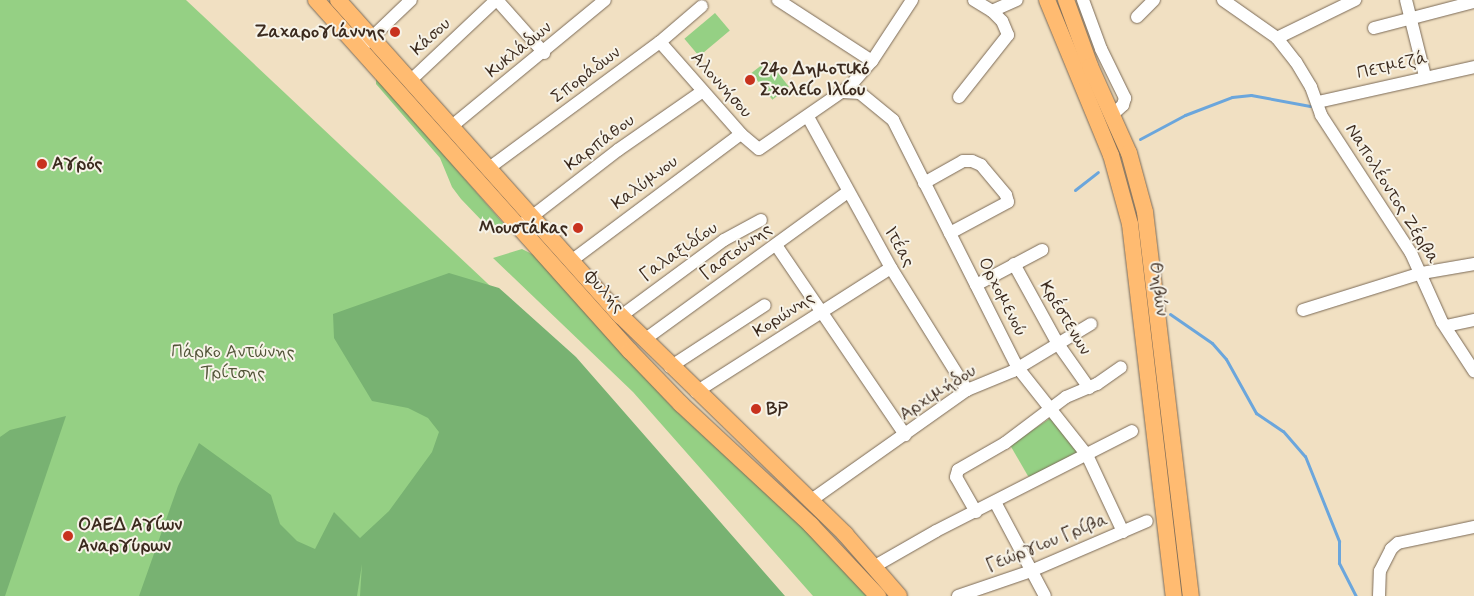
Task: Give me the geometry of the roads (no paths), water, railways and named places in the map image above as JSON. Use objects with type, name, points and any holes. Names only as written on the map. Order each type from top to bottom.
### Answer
[{"type":"main road","name":"Φυλής","points":[[316,0],[410,80],[489,168],[526,222],[571,261],[670,367],[810,500],[875,566],[899,596]]},
{"type":"main road","name":"Φυλής","points":[[338,0],[366,43],[526,222],[655,377],[811,525],[878,596]]},
{"type":"main road","name":"Θηβών","points":[[1047,0],[1111,155],[1130,224],[1174,596]]},
{"type":"main road","name":"Θηβών","points":[[1066,0],[1081,44],[1132,160],[1148,230],[1191,596]]},
{"type":"street","points":[[366,43],[411,0]]},
{"type":"street","points":[[497,0],[544,54]]},
{"type":"street","name":"Κάσου","points":[[410,80],[497,0]]},
{"type":"street","name":"Κυκλάδων","points":[[452,126],[544,54],[605,0]]},
{"type":"street","points":[[778,0],[868,65]]},
{"type":"street","points":[[808,117],[846,89],[868,65],[912,0]]},
{"type":"street","points":[[959,97],[1008,35],[1002,21],[992,11],[974,0]]},
{"type":"street","points":[[992,11],[1017,0]]},
{"type":"street","points":[[1083,0],[1125,98],[1123,105],[1113,114]]},
{"type":"street","points":[[1137,17],[1154,0]]},
{"type":"street","points":[[1228,1],[1278,38],[1355,0]]},
{"type":"street","points":[[1406,0],[1412,16],[1425,76]]},
{"type":"street","points":[[1374,28],[1412,16],[1474,2]]},
{"type":"street","name":"Σποράδων","points":[[489,168],[660,42],[702,6]]},
{"type":"street","name":"Ναπολέοντος Ζέρβα","points":[[1278,38],[1318,102],[1321,115],[1422,273],[1442,322],[1474,371]]},
{"type":"street","name":"Αλοννήσου","points":[[660,42],[741,134],[759,149],[808,117]]},
{"type":"street","name":"Πετμεζά","points":[[1318,102],[1425,76],[1474,67]]},
{"type":"street","name":"Ορχομενού","points":[[846,89],[860,93],[885,111],[893,120],[1018,368],[1087,454],[1124,532]]},
{"type":"street","name":"Καρπάθου","points":[[526,222],[618,150],[703,91]]},
{"type":"street","name":"Ιτέας","points":[[808,117],[891,268],[967,390]]},
{"type":"street","name":"Καλύμνου","points":[[571,261],[741,134]]},
{"type":"street","points":[[924,183],[963,161],[972,161],[981,165],[996,180],[1008,202],[950,233]]},
{"type":"street","name":"Γαστούνης","points":[[644,340],[848,192]]},
{"type":"street","name":"Γαλαξιδίου","points":[[621,316],[724,240],[761,220]]},
{"type":"street","points":[[776,245],[904,435]]},
{"type":"street","points":[[976,285],[1042,250]]},
{"type":"street","name":"Κρέστενων","points":[[1014,264],[1058,344],[1088,388]]},
{"type":"street","points":[[1303,310],[1422,273],[1474,264]]},
{"type":"street","name":"Κορώνης","points":[[696,392],[891,268]]},
{"type":"street","points":[[670,367],[766,305]]},
{"type":"street","points":[[1446,326],[1474,320]]},
{"type":"street","name":"Αρχιμήδου","points":[[810,500],[967,390],[1018,368],[1090,324]]},
{"type":"street","points":[[976,512],[956,474],[1066,396],[1088,388],[1121,367]]},
{"type":"street","points":[[875,566],[1132,431]]},
{"type":"street","points":[[994,502],[1045,596]]},
{"type":"street","name":"Γεώργιου Γρίβα","points":[[958,596],[1031,571],[1147,521]]},
{"type":"street","points":[[1379,596],[1380,571],[1391,549],[1398,543],[1474,528]]},
{"type":"waterway","points":[[1140,139],[1185,115],[1232,97],[1251,95],[1310,106]]},
{"type":"waterway","points":[[1075,190],[1098,172]]},
{"type":"waterway","points":[[1170,314],[1212,343],[1226,359],[1256,413],[1283,431],[1305,456],[1339,541],[1339,563],[1356,596]]},
{"type":"place","name":"Ζαχαρογιάννης","points":[[395,32]]},
{"type":"place","name":"24ο Δημοτικό Σχολείο Ιλίου","points":[[750,80]]},
{"type":"place","name":"Αγρός","points":[[42,164]]},
{"type":"place","name":"Μουστάκας","points":[[578,228]]},
{"type":"place","name":"BP","points":[[756,409]]},
{"type":"place","name":"ΟΑΕΔ Αγίων Αναργύρων","points":[[68,536]]},
{"type":"park label","name":"Πάρκο Αντώνης Τρίτσης","points":[[233,363]]}]
